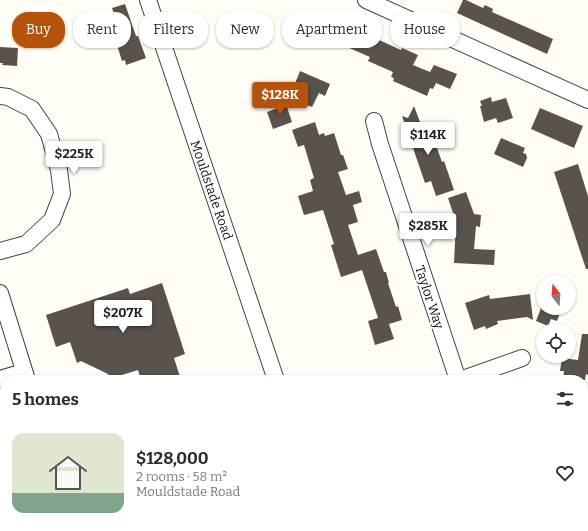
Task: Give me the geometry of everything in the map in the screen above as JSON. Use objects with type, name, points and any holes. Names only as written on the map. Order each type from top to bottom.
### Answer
[{"type":"street","name":"Mouldstade Road","points":[[148,0],[274,375]]},
{"type":"street","points":[[366,0],[588,100]]},
{"type":"street","points":[[0,96],[8,97],[32,109],[49,134],[60,170],[62,194],[52,220],[26,244],[0,251]]},
{"type":"street","name":"Taylor Way","points":[[374,121],[382,151],[457,375]]},
{"type":"street","points":[[0,293],[26,375]]},
{"type":"street","points":[[473,375],[522,358]]},
{"type":"building","points":[[463,0],[483,8],[485,5],[493,9],[492,12],[553,39],[547,54],[457,12]]},
{"type":"building","points":[[125,4],[128,12],[113,12],[112,8]]},
{"type":"building","points":[[131,21],[136,36],[138,36],[139,39],[139,48],[142,48],[146,58],[126,65],[125,60],[122,61],[118,48],[131,48]]},
{"type":"building","points":[[382,41],[390,45],[390,48],[401,50],[402,48],[418,55],[413,65],[430,72],[434,65],[457,74],[450,89],[436,83],[433,89],[430,88],[427,96],[393,81],[394,78],[391,77],[393,72],[368,61],[370,57],[349,48],[382,48]]},
{"type":"building","points":[[0,47],[18,48],[17,66],[2,65],[3,63],[0,63]]},
{"type":"building","points":[[300,71],[330,84],[325,96],[319,93],[312,107],[285,96],[290,84],[294,86]]},
{"type":"building","points":[[491,97],[492,102],[506,98],[513,118],[498,123],[496,118],[484,122],[480,101]]},
{"type":"building","points":[[284,98],[292,122],[273,129],[267,112],[280,107]]},
{"type":"building","points":[[414,106],[424,133],[431,131],[442,162],[444,161],[454,190],[436,196],[431,181],[425,183],[402,116],[408,118]]},
{"type":"building","points":[[540,108],[583,126],[574,148],[531,129]]},
{"type":"building","points":[[315,122],[319,135],[324,133],[325,136],[334,133],[341,155],[343,155],[348,169],[338,172],[346,195],[359,191],[362,202],[353,205],[358,222],[348,225],[358,255],[376,249],[384,272],[386,272],[396,307],[398,306],[402,320],[389,324],[394,339],[375,345],[368,321],[378,318],[362,270],[341,277],[331,245],[334,244],[323,210],[304,215],[298,196],[313,191],[310,180],[314,178],[304,145],[298,147],[292,130]]},
{"type":"building","points":[[501,138],[525,148],[523,153],[526,154],[527,158],[523,167],[494,154]]},
{"type":"building","points":[[578,164],[588,196],[588,269],[586,269],[554,172]]},
{"type":"building","points":[[466,192],[474,214],[481,215],[480,227],[476,226],[474,249],[495,250],[494,265],[454,263],[456,222],[448,198]]},
{"type":"building","points":[[162,283],[185,354],[174,358],[179,375],[140,375],[138,370],[122,375],[108,375],[81,361],[77,363],[70,342],[56,347],[46,315],[128,288],[130,294]]},
{"type":"building","points":[[530,294],[533,320],[527,317],[497,321],[498,324],[486,329],[485,326],[474,330],[465,303],[489,295],[490,299]]},
{"type":"building","points":[[538,315],[559,315],[557,321],[551,319],[549,323],[541,323],[536,321]]},
{"type":"building","points":[[582,334],[588,334],[588,375],[564,375],[564,371],[560,371],[561,363],[576,363],[576,360],[578,360]]}]
